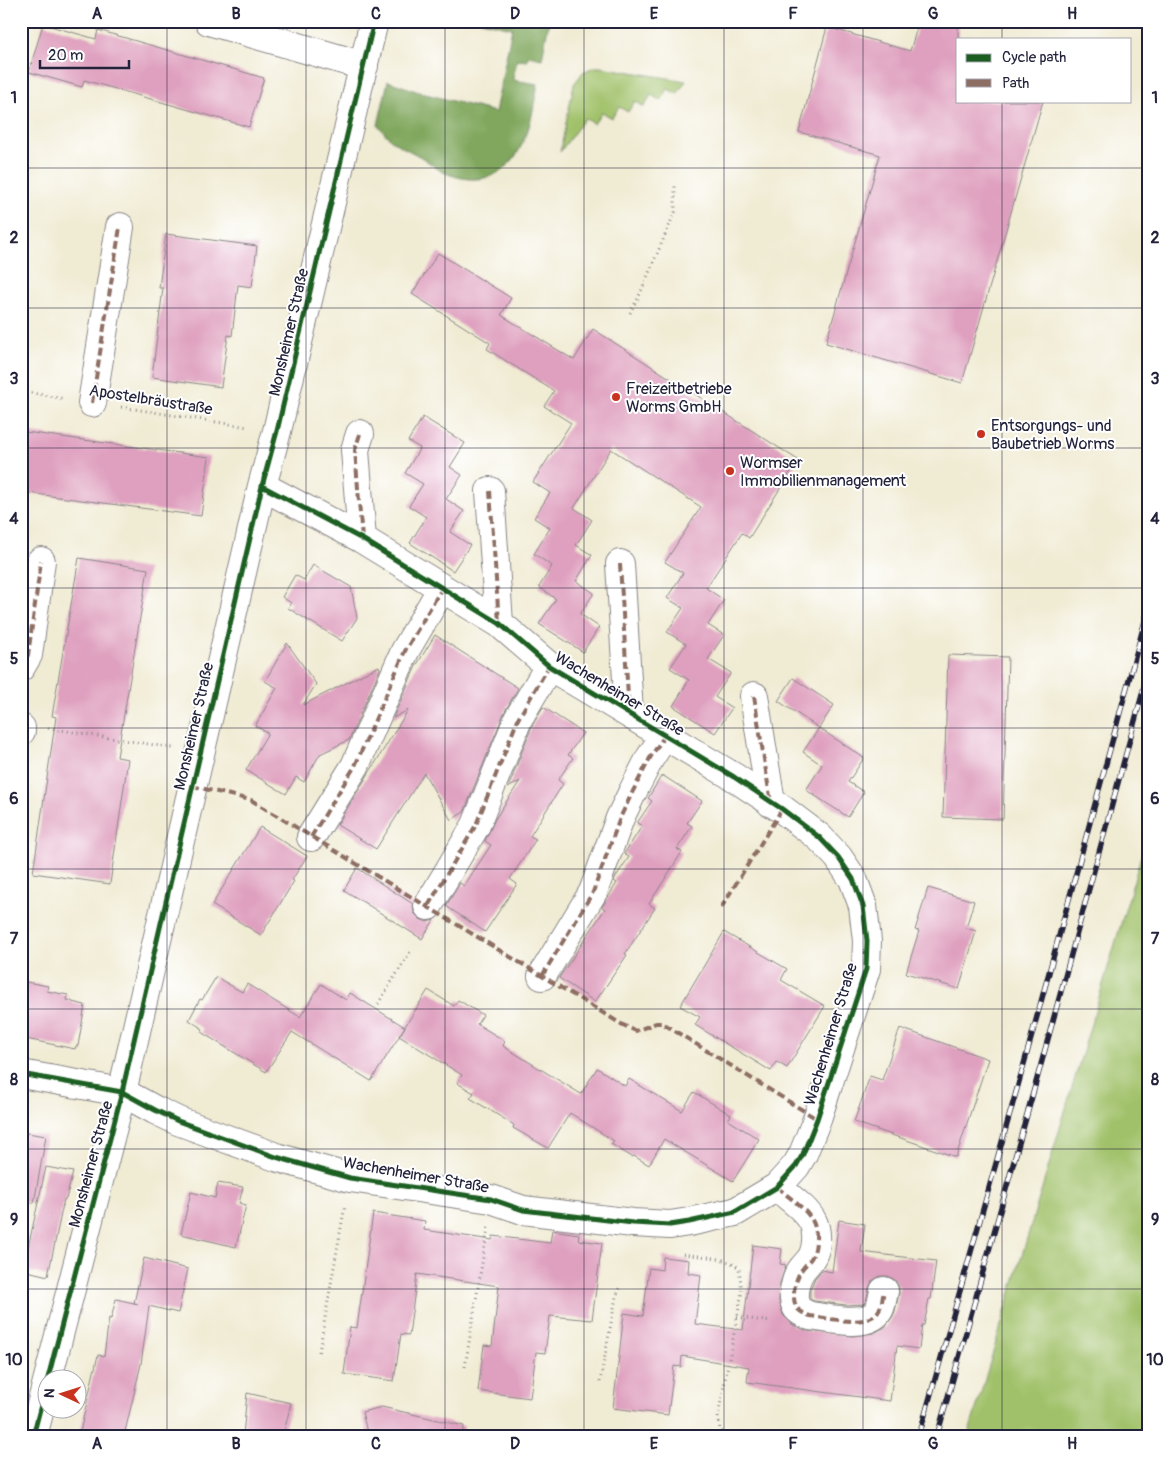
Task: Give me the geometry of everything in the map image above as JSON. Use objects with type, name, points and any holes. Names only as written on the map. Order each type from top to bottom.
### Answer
[{"type":"street","points":[[209,21],[364,66]]},
{"type":"street","name":"Monsheimer Straße","points":[[33,1436],[122,1092],[262,486],[277,431],[374,21]]},
{"type":"street","points":[[92,403],[120,227]]},
{"type":"street","points":[[360,434],[355,450],[362,539]]},
{"type":"street","name":"Wachenheimer Straße","points":[[21,1074],[122,1092],[178,1121],[276,1157],[350,1178],[491,1199],[523,1210],[633,1223],[670,1225],[735,1212],[777,1187],[796,1166],[817,1119],[866,969],[867,941],[863,906],[853,879],[838,857],[819,837],[772,803],[734,777],[549,666],[499,624],[362,539],[262,486]]},
{"type":"street","points":[[490,491],[499,624]]},
{"type":"street","points":[[21,667],[28,655],[41,561]]},
{"type":"street","name":"Wachenheimer Straße","points":[[620,564],[629,713]]},
{"type":"street","points":[[311,837],[355,766],[404,651],[442,588]]},
{"type":"street","name":"Wachenheimer Straße","points":[[428,906],[476,825],[518,719],[549,666]]},
{"type":"street","points":[[754,696],[772,803]]},
{"type":"street","name":"Wachenheimer Straße","points":[[542,976],[593,892],[620,818],[650,758],[665,735]]},
{"type":"street","points":[[777,1187],[797,1204],[813,1222],[816,1243],[815,1251],[811,1260],[798,1276],[794,1300],[796,1307],[802,1313],[810,1316],[861,1321],[876,1314],[880,1308],[884,1291]]},
{"type":"path","points":[[630,313],[675,212],[675,185]]},
{"type":"path","points":[[28,729],[200,753]]},
{"type":"path","points":[[378,1004],[412,949]]},
{"type":"path","points":[[677,1253],[725,1260],[739,1268],[742,1292],[718,1416],[720,1430],[729,1436]]},
{"type":"path","points":[[600,1382],[616,1297],[620,1288]]},
{"type":"green space","points":[[481,21],[549,21],[542,59],[528,56],[527,61],[517,60],[513,80],[538,84],[529,127],[518,153],[501,171],[480,179],[469,179],[456,177],[441,171],[394,142],[378,125],[388,81],[422,93],[495,112],[512,28]]},
{"type":"green space","points":[[594,67],[686,81],[677,94],[668,89],[661,101],[651,95],[644,107],[635,101],[628,112],[619,107],[612,118],[602,112],[594,124],[585,118],[560,152],[574,84],[583,72]]},
{"type":"green space","points":[[1143,850],[1148,851],[1148,1436],[968,1436]]},
{"type":"building","points":[[919,21],[958,21],[958,38],[956,38],[956,102],[1043,102],[962,383],[826,343],[880,155],[799,132],[827,27],[910,51]]},
{"type":"building","points":[[43,24],[96,39],[98,30],[264,78],[249,127],[84,80],[82,87],[29,72]]},
{"type":"building","points":[[166,234],[257,246],[252,287],[238,285],[232,336],[228,335],[221,387],[152,377],[163,288],[159,288]]},
{"type":"building","points":[[438,253],[511,298],[501,315],[574,360],[593,329],[798,460],[749,538],[742,533],[706,588],[724,600],[708,625],[724,635],[708,659],[731,673],[715,697],[732,708],[715,733],[673,706],[689,680],[670,668],[686,644],[667,632],[683,608],[667,598],[683,573],[665,562],[701,507],[611,449],[574,508],[592,520],[576,545],[592,555],[576,581],[594,593],[580,614],[599,627],[583,652],[539,624],[556,599],[539,587],[552,566],[534,554],[550,528],[534,518],[550,493],[533,482],[571,423],[544,406],[554,391],[487,349],[490,343],[412,294]]},
{"type":"building","points":[[423,417],[465,443],[450,467],[462,475],[446,499],[464,511],[450,532],[470,545],[453,571],[410,543],[426,517],[409,506],[423,484],[405,473],[420,448],[408,441]]},
{"type":"building","points":[[25,432],[209,457],[201,516],[21,492],[21,465]]},
{"type":"building","points":[[79,558],[148,569],[117,757],[128,759],[110,884],[33,873],[56,717],[52,716]]},
{"type":"building","points":[[313,565],[351,587],[357,618],[342,641],[288,608],[291,603],[282,597],[295,575],[304,580]]},
{"type":"building","points":[[435,635],[518,688],[504,713],[464,812],[451,820],[424,773],[376,849],[337,825],[408,710],[393,718],[416,666]]},
{"type":"building","points":[[287,643],[316,684],[303,705],[379,666],[380,669],[349,740],[320,754],[304,782],[296,777],[286,794],[246,770],[268,733],[255,726],[277,688],[265,681]]},
{"type":"building","points":[[948,655],[1008,657],[1003,819],[943,817]]},
{"type":"building","points":[[793,678],[834,705],[819,728],[778,701]]},
{"type":"building","points":[[543,707],[583,733],[568,755],[573,758],[558,780],[563,784],[530,836],[536,839],[510,879],[517,884],[485,932],[446,906],[460,883],[464,886],[491,845],[485,841],[495,819],[520,781],[508,788],[532,726]]},
{"type":"building","points":[[819,728],[864,758],[848,782],[864,792],[848,817],[806,790],[822,765],[803,752]]},
{"type":"building","points":[[662,775],[702,801],[687,823],[692,826],[677,849],[682,852],[649,904],[655,908],[625,954],[627,955],[595,1002],[559,978],[605,909],[602,907],[617,883],[614,881],[615,878],[629,857],[624,854],[642,826],[637,823],[652,801],[648,798]]},
{"type":"building","points":[[260,827],[307,856],[261,935],[212,905]]},
{"type":"building","points":[[357,868],[413,904],[414,913],[420,919],[427,922],[434,920],[422,939],[344,890]]},
{"type":"building","points":[[928,888],[974,901],[966,928],[976,931],[959,989],[906,973],[919,931],[915,930]]},
{"type":"building","points":[[724,932],[787,969],[781,980],[825,1006],[787,1068],[777,1062],[771,1071],[695,1025],[700,1017],[680,1006]]},
{"type":"building","points":[[216,977],[242,992],[247,984],[300,1017],[321,984],[346,1000],[350,993],[405,1027],[371,1081],[292,1032],[266,1072],[201,1032],[203,1029],[189,1020],[200,999],[202,1000]]},
{"type":"building","points":[[21,981],[48,986],[47,991],[68,995],[67,1000],[85,1005],[78,1046],[75,1049],[21,1038]]},
{"type":"building","points":[[428,990],[454,1006],[458,1000],[483,1015],[477,1024],[505,1041],[503,1046],[581,1094],[597,1068],[625,1086],[629,1079],[682,1111],[694,1092],[731,1115],[728,1120],[759,1139],[733,1181],[664,1139],[649,1165],[611,1144],[614,1141],[570,1113],[548,1148],[513,1128],[514,1125],[470,1098],[474,1093],[457,1083],[462,1075],[399,1036]]},
{"type":"building","points":[[900,1028],[988,1059],[956,1157],[854,1122],[870,1076],[882,1080]]},
{"type":"building","points":[[21,1132],[46,1136],[34,1203],[21,1202]]},
{"type":"building","points":[[46,1167],[73,1172],[66,1199],[64,1199],[48,1276],[23,1270]]},
{"type":"building","points":[[218,1183],[243,1187],[239,1203],[246,1205],[236,1247],[181,1234],[191,1192],[215,1198]]},
{"type":"building","points":[[373,1213],[425,1221],[424,1230],[492,1240],[493,1236],[550,1243],[552,1230],[579,1234],[578,1240],[602,1243],[592,1320],[550,1316],[545,1353],[536,1352],[530,1398],[478,1391],[484,1345],[492,1346],[499,1286],[417,1274],[409,1335],[401,1334],[394,1381],[344,1374],[350,1327],[357,1328]]},
{"type":"building","points":[[839,1220],[865,1224],[861,1252],[936,1261],[931,1299],[929,1299],[924,1325],[922,1325],[919,1349],[897,1346],[890,1401],[747,1382],[749,1367],[682,1356],[681,1367],[674,1366],[668,1415],[613,1408],[624,1313],[643,1316],[649,1268],[662,1270],[663,1257],[689,1260],[688,1273],[701,1275],[695,1324],[743,1330],[753,1245],[782,1249],[780,1264],[786,1265],[780,1283],[779,1301],[783,1315],[793,1325],[808,1331],[853,1336],[874,1333],[885,1327],[894,1315],[899,1294],[899,1287],[895,1280],[888,1276],[880,1276],[872,1281],[866,1301],[863,1304],[846,1305],[810,1299],[810,1290],[815,1278],[822,1270],[832,1272]]},
{"type":"building","points":[[144,1258],[188,1269],[178,1313],[149,1306],[141,1364],[124,1436],[79,1436],[83,1420],[88,1420],[88,1398],[98,1355],[104,1356],[109,1318],[111,1319],[116,1299],[138,1304],[134,1303]]},
{"type":"building","points":[[247,1393],[291,1403],[283,1436],[243,1436]]},
{"type":"building","points":[[382,1407],[464,1426],[463,1436],[368,1436],[362,1412]]},
{"type":"railway","points":[[919,1436],[1024,1064],[1148,610]]},
{"type":"railway","points":[[937,1436],[1148,673]]},
{"type":"marked path","points":[[92,403],[120,227]]},
{"type":"marked path","points":[[360,434],[355,450],[362,539]]},
{"type":"marked path","points":[[490,491],[499,623]]},
{"type":"marked path","points":[[21,667],[28,655],[41,561]]},
{"type":"marked path","points":[[620,564],[629,713]]},
{"type":"marked path","points":[[311,837],[355,766],[405,651],[442,588]]},
{"type":"marked path","points":[[428,906],[476,825],[518,719],[549,666]]},
{"type":"marked path","points":[[754,696],[771,803]]},
{"type":"marked path","points":[[542,976],[593,892],[620,818],[650,758],[665,735]]},
{"type":"marked path","points":[[192,786],[251,800],[623,1025],[636,1031],[656,1023],[662,1023],[817,1119]]},
{"type":"marked path","points":[[721,908],[782,809]]},
{"type":"marked path","points":[[777,1187],[806,1212],[813,1222],[815,1229],[815,1249],[796,1281],[794,1298],[798,1309],[810,1316],[844,1321],[862,1320],[870,1318],[878,1312],[884,1291]]},
{"type":"cycle path","points":[[33,1436],[122,1092],[262,486],[277,431],[374,21]]},
{"type":"cycle path","points":[[21,1074],[122,1092],[178,1121],[276,1157],[350,1178],[491,1199],[523,1210],[633,1223],[670,1225],[735,1212],[777,1187],[796,1166],[803,1154],[817,1119],[866,969],[867,941],[863,906],[853,879],[838,857],[819,837],[782,809],[734,777],[549,666],[499,623],[362,539],[262,486]]},
{"type":"place","name":"Freizeitbetriebe Worms GmbH","points":[[616,397]]},
{"type":"place","name":"Entsorgungs- und Baubetrieb Worms","points":[[981,434]]},
{"type":"place","name":"Wormser Immobilienmanagement","points":[[730,471]]}]
